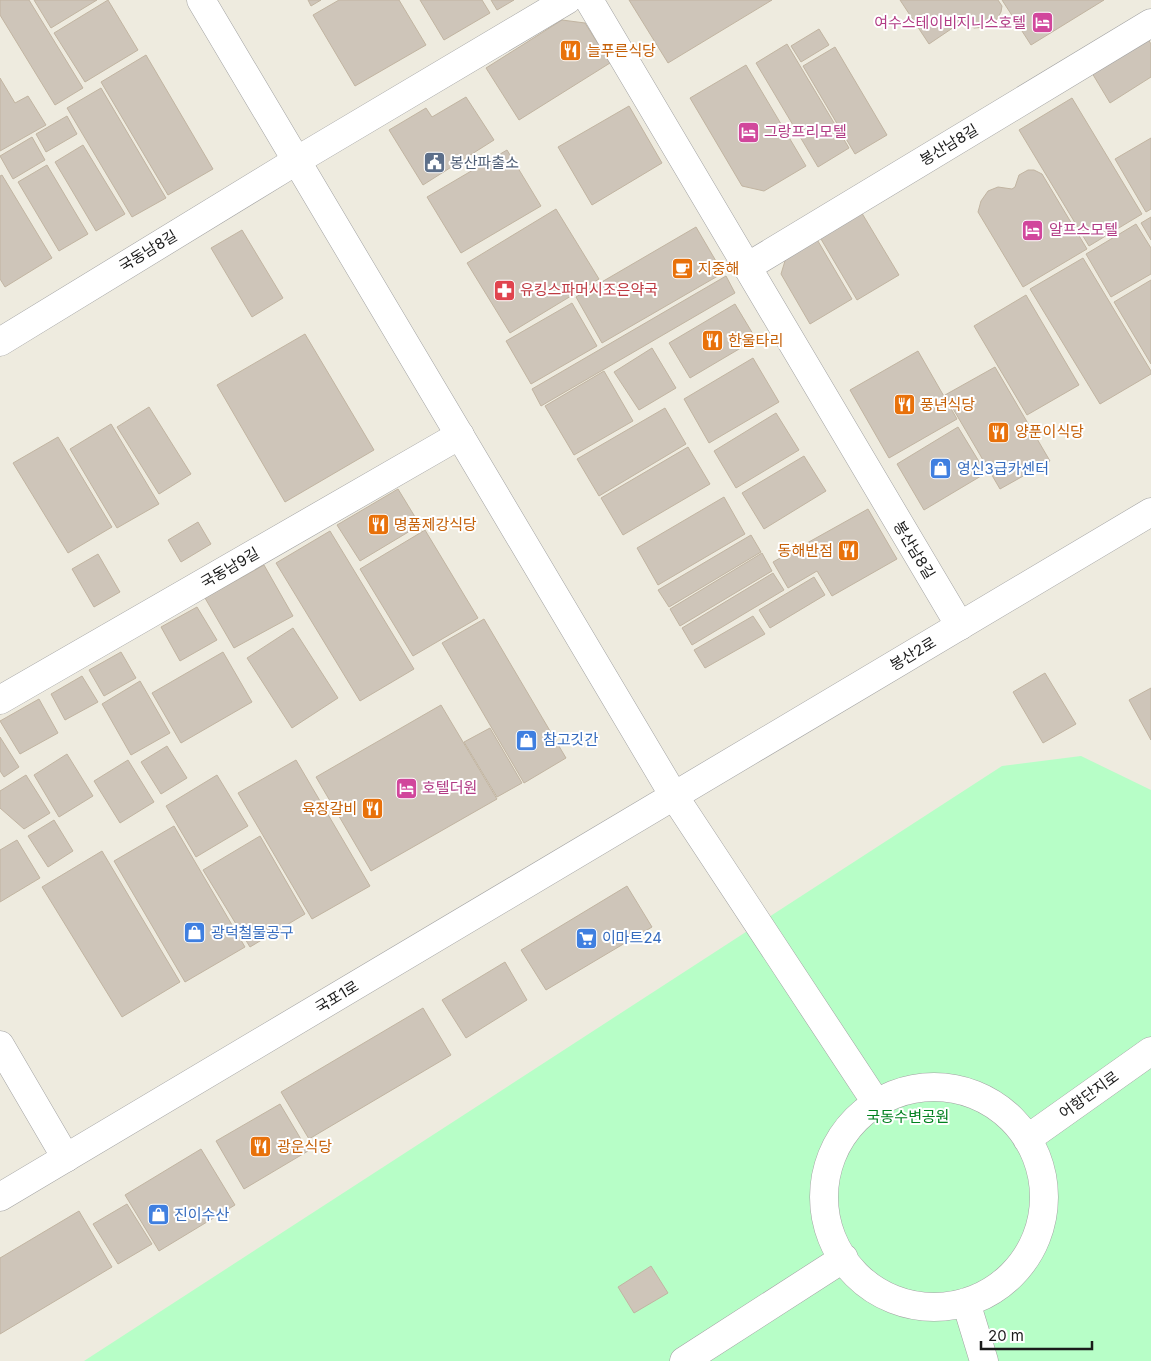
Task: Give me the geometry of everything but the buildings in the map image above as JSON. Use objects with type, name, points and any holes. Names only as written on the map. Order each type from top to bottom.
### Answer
[{"type":"street","points":[[201,0],[674,796],[877,1104]]},
{"type":"street","name":"국동남8길","points":[[0,342],[296,161],[567,0]]},
{"type":"street","name":"봉산남8길","points":[[589,0],[960,626]]},
{"type":"street","name":"봉산남8길","points":[[747,267],[1151,23]]},
{"type":"street","name":"국동남9길","points":[[0,700],[460,435]]},
{"type":"street","name":"봉산2로","points":[[674,796],[1151,512]]},
{"type":"street","name":"국포1로","points":[[0,1197],[674,796]]},
{"type":"street","points":[[0,1045],[66,1158]]},
{"type":"street","name":"어항단지로","points":[[1028,1139],[1151,1051]]},
{"type":"street","points":[[930,1087],[966,1091],[998,1107],[1024,1132],[1028,1139],[1040,1165],[1045,1200],[1038,1236],[1020,1266],[993,1291],[959,1305],[922,1307],[886,1296],[856,1276],[834,1245],[824,1210],[826,1173],[840,1139],[864,1111],[895,1093],[930,1087]]},
{"type":"street","points":[[684,1361],[844,1258]]},
{"type":"street","points":[[966,1302],[984,1361]]},
{"type":"green space","name":"국동수변공원","points":[[1081,756],[1151,790],[1151,1361],[84,1361],[1002,766]]},
{"type":"place","name":"여수스테이비지니스호텔","points":[[1042,23]]},
{"type":"place","name":"늘푸른식당","points":[[571,51]]},
{"type":"place","name":"그랑프리모텔","points":[[748,132]]},
{"type":"place","name":"봉산파출소","points":[[434,163]]},
{"type":"place","name":"알프스모텔","points":[[1033,230]]},
{"type":"place","name":"지중해","points":[[682,269]]},
{"type":"place","name":"유킹스파머시조은약국","points":[[504,290]]},
{"type":"place","name":"한울타리","points":[[712,341]]},
{"type":"place","name":"풍년식당","points":[[904,405]]},
{"type":"place","name":"양푼이식당","points":[[999,432]]},
{"type":"place","name":"영신3급카센터","points":[[941,469]]},
{"type":"place","name":"명품제강식당","points":[[378,525]]},
{"type":"place","name":"동해반점","points":[[849,551]]},
{"type":"place","name":"참고깃간","points":[[527,740]]},
{"type":"place","name":"호텔더원","points":[[406,788]]},
{"type":"place","name":"육장갈비","points":[[373,809]]},
{"type":"place","name":"광덕철물공구","points":[[195,933]]},
{"type":"place","name":"이마트24","points":[[586,938]]},
{"type":"place","name":"광운식당","points":[[261,1147]]},
{"type":"place","name":"진이수산","points":[[158,1215]]}]
